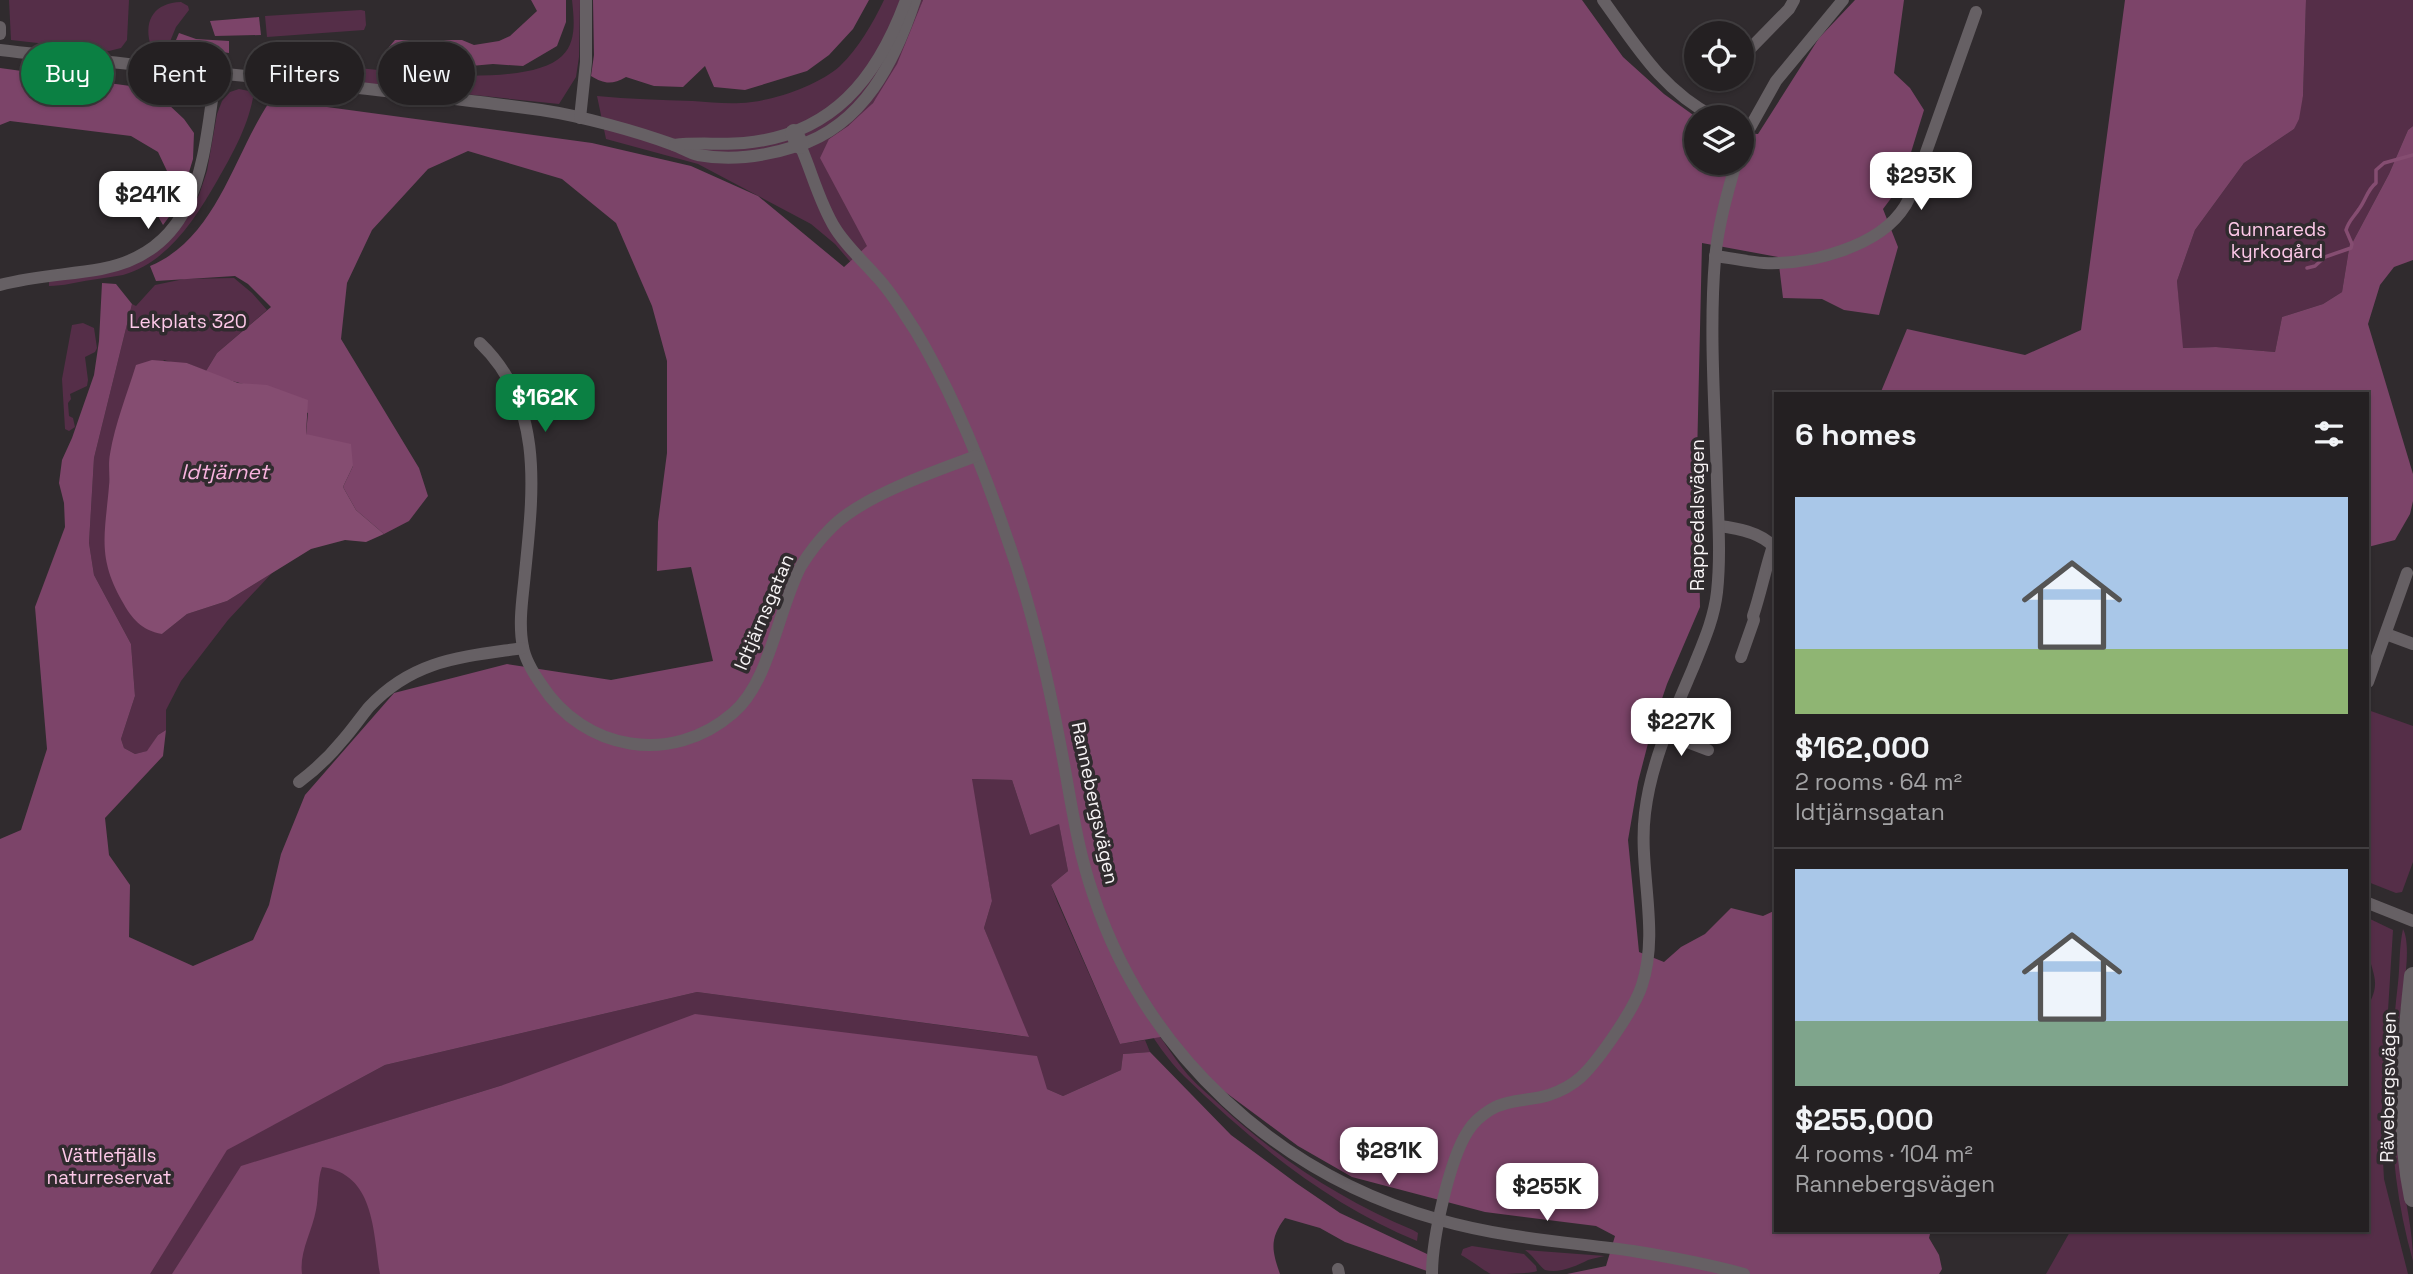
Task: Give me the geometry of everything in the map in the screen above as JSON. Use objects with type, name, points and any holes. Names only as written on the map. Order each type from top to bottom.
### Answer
[{"type":"street","points":[[580,118],[586,62],[586,0]]},
{"type":"street","points":[[797,139],[858,89],[886,47],[906,0]]},
{"type":"street","points":[[231,74],[540,110],[580,118],[674,145],[695,154],[721,158],[755,155],[841,122],[866,100],[895,54],[915,0]]},
{"type":"street","points":[[1603,0],[1653,69],[1674,92],[1695,105]]},
{"type":"street","points":[[1754,45],[1789,9],[1794,0]]},
{"type":"street","points":[[1754,115],[1776,81],[1843,0]]},
{"type":"street","points":[[1716,256],[1765,262],[1810,260],[1850,249],[1894,219],[1905,207],[1914,186],[1976,12]]},
{"type":"street","points":[[0,27],[0,34]]},
{"type":"street","points":[[0,50],[128,63]]},
{"type":"street","points":[[0,285],[133,260],[167,237],[180,221],[197,180],[210,105]]},
{"type":"street","name":"Rannebergsvägen","points":[[797,139],[826,212],[837,232],[887,288],[916,332],[976,456],[1008,538],[1028,602],[1092,892],[1119,960],[1167,1038],[1204,1082],[1278,1144],[1352,1188],[1387,1203],[1439,1220],[1492,1232],[1635,1251],[1744,1274]]},
{"type":"street","name":"Rappedalsvägen","points":[[1432,1274],[1439,1220],[1449,1181],[1469,1130],[1490,1110],[1505,1103],[1538,1098],[1569,1087],[1584,1074],[1633,1006],[1643,984],[1648,951],[1642,841],[1645,810],[1657,755],[1712,621],[1717,590],[1713,323],[1716,256],[1721,219],[1733,175]]},
{"type":"street","name":"Idtjärnsgatan","points":[[480,343],[500,368],[513,391],[527,426],[531,452],[533,497],[523,596],[523,649],[549,697],[582,726],[599,736],[632,745],[663,745],[685,740],[709,730],[734,713],[750,695],[802,564],[830,529],[847,513],[877,497],[976,456]]},
{"type":"street","points":[[1718,526],[1747,532],[1767,540],[1773,546],[1761,582],[1762,589],[1754,620],[1741,657]]},
{"type":"street","points":[[2369,679],[2407,573]]},
{"type":"street","points":[[2386,634],[2413,644]]},
{"type":"street","points":[[299,782],[342,742],[369,707],[406,677],[444,660],[523,649]]},
{"type":"street","points":[[1666,734],[1708,750]]},
{"type":"street","points":[[2369,903],[2413,920]]},
{"type":"street","name":"Rävebergsvägen","points":[[2413,976],[2406,1050],[2405,1115],[2408,1171],[2413,1198]]},
{"type":"street","name":"Rävebergsvägen","points":[[2413,1052],[2413,1093]]},
{"type":"green space","points":[[9,0],[129,0],[127,40],[121,48],[114,50],[114,42],[11,40]]},
{"type":"green space","points":[[531,0],[566,0],[566,22],[557,46],[523,66],[475,66],[475,45],[499,41],[510,36],[537,11]]},
{"type":"green space","points":[[572,0],[580,0],[576,77],[559,104],[475,95],[475,76],[540,68],[562,56],[572,37]]},
{"type":"green space","points":[[593,0],[869,0],[853,29],[829,55],[807,71],[745,90],[714,87],[705,66],[683,87],[654,86],[626,77],[608,82],[591,76],[594,55]]},
{"type":"green space","points":[[884,0],[923,0],[902,54],[880,93],[862,114],[829,139],[893,287],[886,303],[835,244],[811,224],[698,164],[606,139],[597,96],[741,103],[779,96],[819,80],[840,66],[853,52]]},
{"type":"green space","name":"Vättlefjälls naturreservat","points":[[923,0],[1582,0],[1623,57],[1684,108],[1684,175],[1754,175],[1754,134],[1758,134],[1819,38],[1855,0],[1904,0],[1894,73],[1910,88],[1924,110],[1901,185],[1883,209],[1898,247],[1879,315],[1844,310],[1822,299],[1783,298],[1778,257],[1702,243],[1697,458],[1700,607],[1667,684],[1652,728],[1638,782],[1628,840],[1639,952],[1664,962],[1681,947],[1705,934],[1731,908],[1763,916],[1774,911],[1774,1232],[1930,1232],[1929,1238],[1939,1255],[1942,1269],[1939,1274],[1567,1274],[1606,1266],[1615,1236],[1596,1226],[1485,1212],[1352,1177],[1298,1146],[1213,1083],[1172,1035],[1120,1044],[1051,885],[1068,871],[1059,824],[1030,835],[1012,780],[972,779],[992,901],[984,928],[1029,1037],[697,992],[385,1065],[227,1150],[150,1274],[0,1274],[0,839],[21,830],[47,749],[35,607],[65,527],[64,503],[59,483],[62,460],[94,375],[102,283],[116,284],[132,304],[94,458],[89,543],[94,575],[131,644],[135,696],[121,739],[124,748],[135,754],[147,751],[158,735],[166,730],[163,756],[105,818],[109,855],[130,885],[129,937],[193,966],[253,940],[269,905],[281,854],[305,795],[394,693],[507,664],[611,680],[713,661],[691,567],[657,571],[658,522],[667,453],[667,361],[652,306],[616,223],[562,179],[468,151],[428,169],[372,230],[347,283],[341,339],[419,468],[428,496],[409,521],[384,534],[356,510],[343,487],[353,466],[306,434],[308,413],[247,385],[206,371],[217,353],[271,307],[248,284],[235,276],[156,281],[150,266],[173,253],[192,236],[208,216],[268,105],[312,105],[592,143],[691,166],[758,196],[844,267],[867,246],[820,158],[829,139],[873,103],[897,64]]},
{"type":"green space","points":[[2125,0],[2306,0],[2303,96],[2299,119],[2294,129],[2244,163],[2195,230],[2177,281],[2183,348],[2216,347],[2275,352],[2282,317],[2323,304],[2342,292],[2349,249],[2389,174],[2408,130],[2413,126],[2413,260],[2394,267],[2380,285],[2368,324],[2413,474],[2410,514],[2395,540],[2369,547],[2369,392],[1881,392],[1907,329],[2025,355],[2081,330]]},
{"type":"green space","name":"Gunnareds kyrkogård","points":[[2306,0],[2413,0],[2413,126],[2408,130],[2389,174],[2349,249],[2342,292],[2323,304],[2282,317],[2275,352],[2216,347],[2182,348],[2177,281],[2195,230],[2244,163],[2294,129],[2303,96]]},
{"type":"green space","points":[[181,2],[188,6],[189,10],[176,27],[170,42],[150,42],[150,20],[158,9]]},
{"type":"green space","points":[[365,11],[364,30],[267,37],[265,16]]},
{"type":"green space","points":[[259,17],[261,35],[215,36],[210,21]]},
{"type":"green space","points":[[179,33],[196,39],[229,42],[177,42]]},
{"type":"green space","points":[[395,40],[467,42],[393,42]]},
{"type":"green space","points":[[0,68],[21,71],[21,105],[114,105],[114,84],[128,86],[128,105],[169,105],[184,119],[194,133],[193,159],[180,202],[163,225],[159,218],[167,171],[158,152],[131,136],[10,121],[0,125]]},
{"type":"green space","points":[[364,69],[378,70],[378,85],[364,84]]},
{"type":"green space","points":[[245,90],[245,105],[252,105],[244,127],[229,160],[208,195],[167,250],[139,269],[123,275],[49,286],[49,281],[117,269],[188,214],[199,195],[207,171],[217,114],[220,105],[231,105],[231,92]]},
{"type":"green space","name":"Lekplats 320","points":[[234,278],[267,310],[217,353],[206,371],[187,363],[164,360],[110,454],[109,484],[162,634],[187,614],[227,601],[272,573],[228,620],[181,681],[166,710],[166,730],[158,735],[148,751],[135,754],[124,748],[121,739],[135,696],[131,644],[94,575],[89,543],[94,458],[132,304],[136,306],[155,285],[184,279]]},
{"type":"green space","points":[[83,323],[94,328],[97,348],[85,357],[87,386],[70,394],[69,416],[73,418],[75,427],[69,431],[65,429],[62,379],[72,325]]},
{"type":"green space","points":[[2369,710],[2413,726],[2413,862],[2402,892],[2396,893],[2369,882]]},
{"type":"green space","name":"Vättlefjälls naturreservat","points":[[971,779],[1012,780],[1030,835],[1059,823],[1068,871],[1051,885],[1057,901],[1120,1044],[1145,1040],[1150,1052],[1123,1054],[1121,1070],[1063,1096],[1047,1089],[503,1085],[313,1144],[586,1274],[0,1274],[0,995],[273,1125],[385,1065],[697,992],[1028,1037],[984,928],[992,901]]},
{"type":"green space","points":[[2369,918],[2393,930],[2381,1124],[2384,1179],[2408,1274],[2046,1274],[2070,1232],[2369,1232],[2369,1004],[2375,985],[2369,955]]},
{"type":"green space","points":[[2403,929],[2407,961],[2399,1024],[2397,1115],[2413,1261],[2398,1192],[2392,1123],[2392,1053]]},
{"type":"green space","points":[[1120,985],[1188,1075],[1241,1124],[1310,1176],[1360,1205],[1418,1233],[1417,1241],[1353,1209],[1323,1190],[1293,1170],[1237,1125],[1176,1067],[1158,1045]]},
{"type":"green space","points":[[695,1014],[1037,1056],[1047,1089],[1063,1096],[1121,1070],[1123,1054],[1150,1052],[1231,1135],[1340,1213],[1427,1254],[1427,1271],[1345,1242],[1320,1228],[1285,1218],[1274,1239],[1275,1258],[1280,1274],[380,1274],[373,1224],[362,1193],[352,1181],[339,1172],[322,1167],[316,1210],[302,1258],[302,1274],[172,1274],[241,1166],[503,1085]]},
{"type":"green space","points":[[1472,1246],[1524,1254],[1536,1266],[1537,1271],[1491,1274],[1461,1255],[1463,1249]]},
{"type":"green space","points":[[1525,1250],[1605,1256],[1567,1269],[1550,1271],[1542,1268]]},
{"type":"water","name":"Idtjärnet","points":[[152,360],[187,363],[238,383],[267,385],[308,400],[306,434],[351,444],[353,466],[343,487],[356,510],[384,534],[366,542],[345,540],[311,549],[227,601],[187,614],[162,634],[143,627],[130,613],[114,585],[106,558],[105,532],[109,458],[115,432],[136,365]]},
{"type":"waterway","points":[[2307,268],[2315,266],[2325,257],[2351,248],[2346,230],[2376,183],[2376,170],[2384,163],[2413,155]]}]
